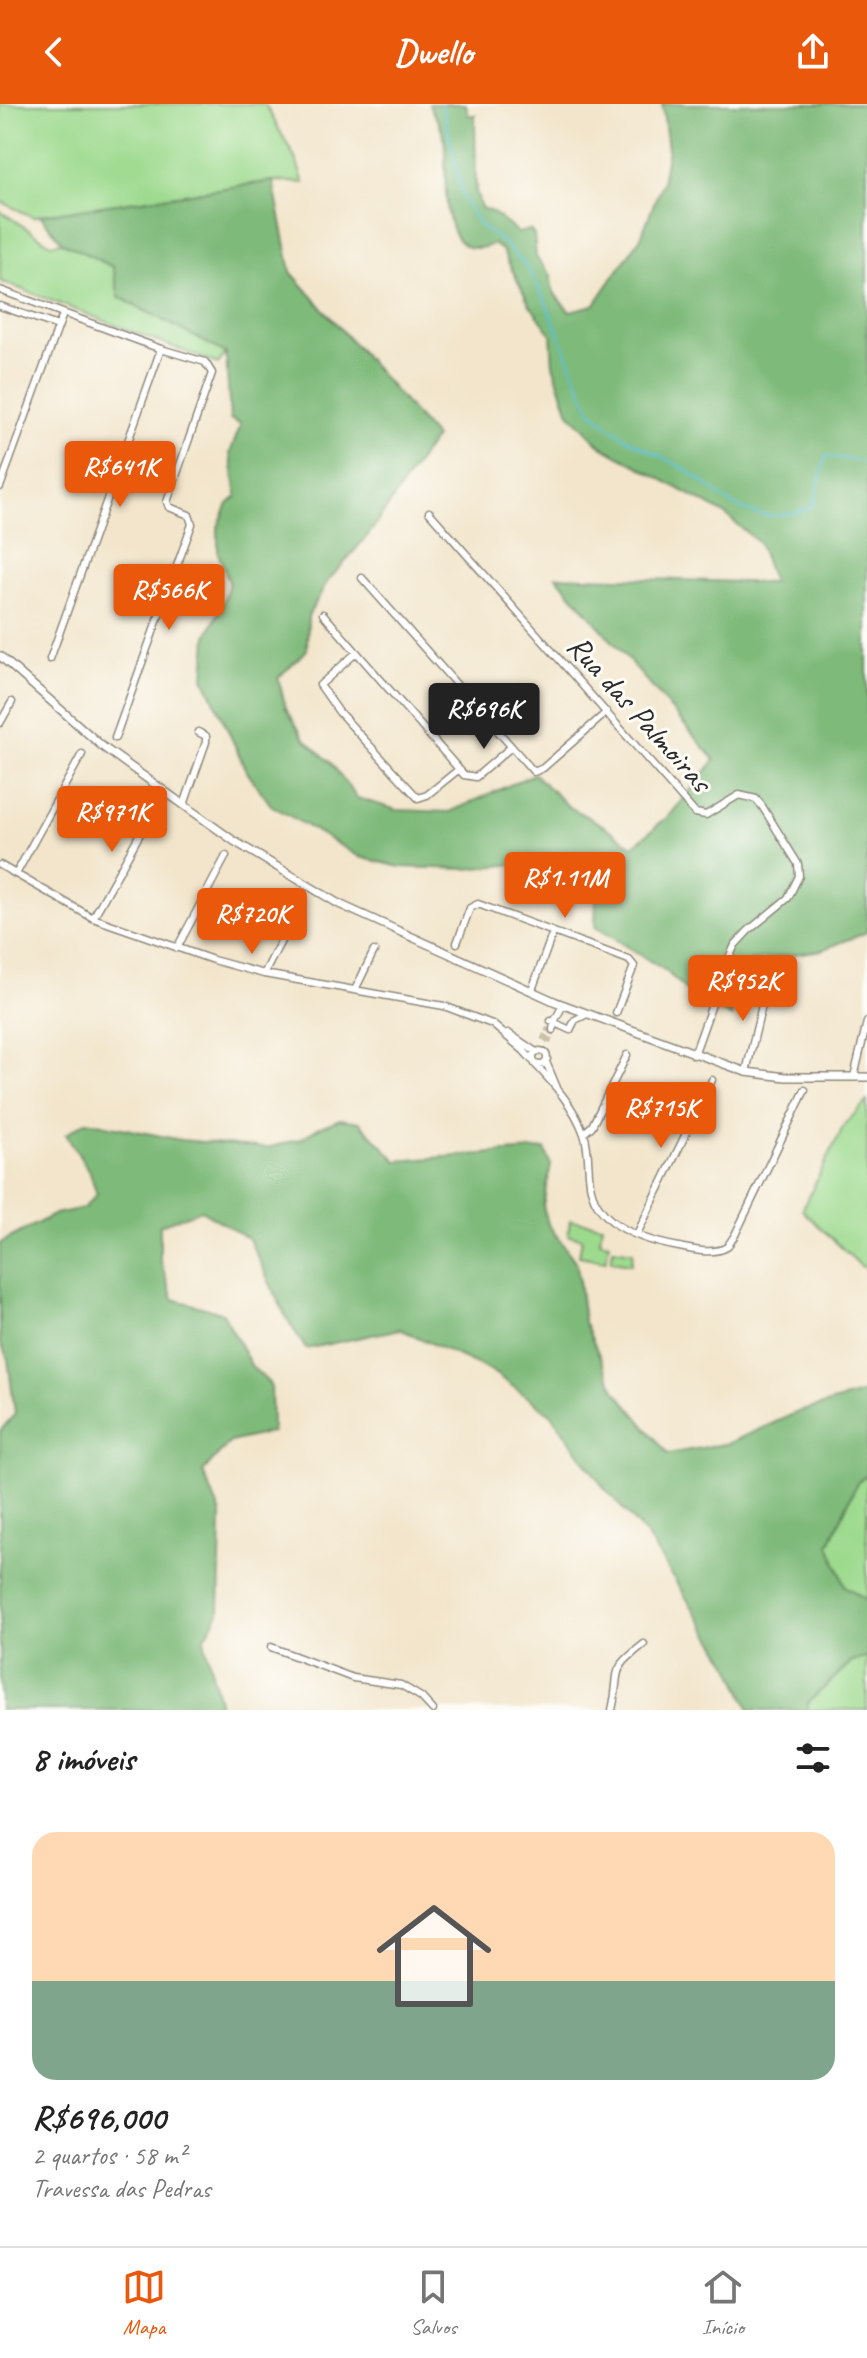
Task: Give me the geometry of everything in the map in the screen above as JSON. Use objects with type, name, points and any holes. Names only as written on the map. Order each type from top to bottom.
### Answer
[{"type":"street","points":[[0,292],[205,362],[212,373],[167,505],[185,512],[192,519],[115,738]]},
{"type":"street","points":[[0,306],[58,326]]},
{"type":"street","points":[[0,487],[63,314]]},
{"type":"street","points":[[50,659],[161,349]]},
{"type":"street","name":"Rua das Palmoiras","points":[[429,512],[698,815],[712,812],[739,795],[756,799],[798,864],[797,883],[788,898],[735,945],[694,1055]]},
{"type":"street","points":[[362,578],[534,772],[543,768],[607,712]]},
{"type":"street","points":[[323,614],[468,778],[476,777],[510,748]]},
{"type":"street","points":[[356,653],[321,682],[320,688],[418,798],[427,795],[458,770]]},
{"type":"street","points":[[0,656],[103,747],[234,841],[313,891],[559,1003],[694,1055],[746,1072],[786,1077],[867,1077]]},
{"type":"street","points":[[0,723],[12,702]]},
{"type":"street","points":[[184,805],[206,742],[206,736],[198,732]]},
{"type":"street","points":[[16,874],[82,754]]},
{"type":"street","points":[[93,918],[156,805]]},
{"type":"street","points":[[177,948],[226,856]]},
{"type":"street","points":[[0,865],[93,918],[177,948],[264,974],[444,1006],[492,1024],[547,1057],[546,1062],[550,1065],[557,1088]]},
{"type":"street","points":[[264,974],[300,904]]},
{"type":"street","points":[[457,943],[474,904],[634,963],[616,1013]]},
{"type":"street","points":[[532,990],[553,932]]},
{"type":"street","points":[[355,990],[374,951]]},
{"type":"street","points":[[746,1072],[768,980]]},
{"type":"street","points":[[559,1003],[552,1025],[569,1029]]},
{"type":"street","points":[[569,1029],[576,1010]]},
{"type":"street","points":[[569,1029],[575,1020],[587,1014]]},
{"type":"street","points":[[854,1077],[867,1022]]},
{"type":"street","points":[[501,1030],[557,1088],[584,1133],[593,1197],[601,1210],[617,1225],[661,1244],[717,1251],[727,1247],[805,1090]]},
{"type":"street","points":[[535,1063],[546,1041]]},
{"type":"street","points":[[584,1133],[592,1126],[627,1055]]},
{"type":"street","points":[[535,1063],[541,1065],[546,1062]]},
{"type":"street","points":[[637,1234],[712,1080]]},
{"type":"street","points":[[612,1710],[616,1672],[625,1659],[644,1644]]},
{"type":"street","points":[[271,1647],[353,1678],[401,1685],[421,1697],[433,1710]]},
{"type":"green space","points":[[0,104],[265,104],[296,160],[304,183],[273,181],[33,217],[0,201]]},
{"type":"green space","points":[[429,104],[466,104],[468,115],[475,115],[476,191],[481,208],[492,212],[518,233],[530,230],[534,235],[536,257],[551,276],[556,295],[570,311],[594,305],[641,237],[662,183],[668,149],[662,104],[867,104],[867,932],[822,950],[751,961],[732,984],[732,1017],[694,998],[666,971],[595,927],[596,900],[569,876],[535,862],[467,869],[400,867],[360,857],[271,805],[247,772],[204,678],[207,636],[224,601],[229,582],[218,553],[218,527],[228,504],[237,496],[230,453],[241,424],[230,419],[226,353],[119,297],[113,267],[62,242],[40,215],[273,181],[291,272],[435,437],[369,534],[327,582],[308,616],[307,650],[278,678],[286,708],[304,738],[331,763],[357,798],[397,810],[450,812],[534,774],[569,807],[633,846],[671,814],[715,760],[556,576],[773,583],[759,543],[725,514],[601,446],[569,413],[553,365],[551,334],[530,305],[502,250],[493,244],[474,248],[461,242],[452,230],[446,192],[444,137]]},
{"type":"green space","points":[[0,211],[51,244],[62,242],[113,267],[119,297],[226,353],[218,364],[0,281]]},
{"type":"green space","points":[[867,1101],[867,1268],[861,1266],[802,1210],[844,1125]]},
{"type":"green space","points":[[340,1119],[359,1122],[397,1161],[545,1149],[551,1165],[543,1206],[548,1224],[577,1264],[584,1322],[615,1390],[668,1454],[729,1443],[798,1412],[867,1392],[867,1474],[857,1483],[829,1545],[845,1586],[867,1600],[867,1657],[852,1661],[808,1703],[808,1710],[750,1710],[730,1666],[646,1535],[601,1484],[551,1414],[490,1370],[400,1329],[306,1349],[286,1317],[249,1239],[201,1210],[160,1225],[160,1260],[173,1299],[223,1313],[252,1367],[271,1385],[272,1432],[230,1442],[203,1472],[221,1514],[219,1613],[204,1639],[221,1710],[0,1710],[0,1431],[15,1414],[8,1359],[0,1342],[0,1243],[55,1214],[84,1208],[97,1194],[90,1173],[66,1134],[87,1121],[181,1140],[267,1148],[301,1139]]},
{"type":"green space","points":[[570,1220],[602,1225],[600,1241],[609,1243],[606,1261],[579,1256],[582,1238],[568,1235]]},
{"type":"green space","points":[[613,1249],[633,1252],[631,1264],[611,1261]]},
{"type":"green space","points":[[867,1474],[867,1600],[845,1586],[829,1545],[857,1483]]},
{"type":"green space","points":[[867,1657],[867,1710],[808,1710],[808,1703],[852,1661]]},
{"type":"waterway","points":[[442,104],[463,197],[481,227],[504,243],[527,267],[544,298],[589,408],[599,418],[632,442],[681,467],[734,505],[761,515],[784,515],[813,506],[826,456],[867,462]]},
{"type":"tunnel","points":[[543,1040],[549,1028]]},
{"type":"tunnel","points":[[548,1043],[553,1030]]}]
